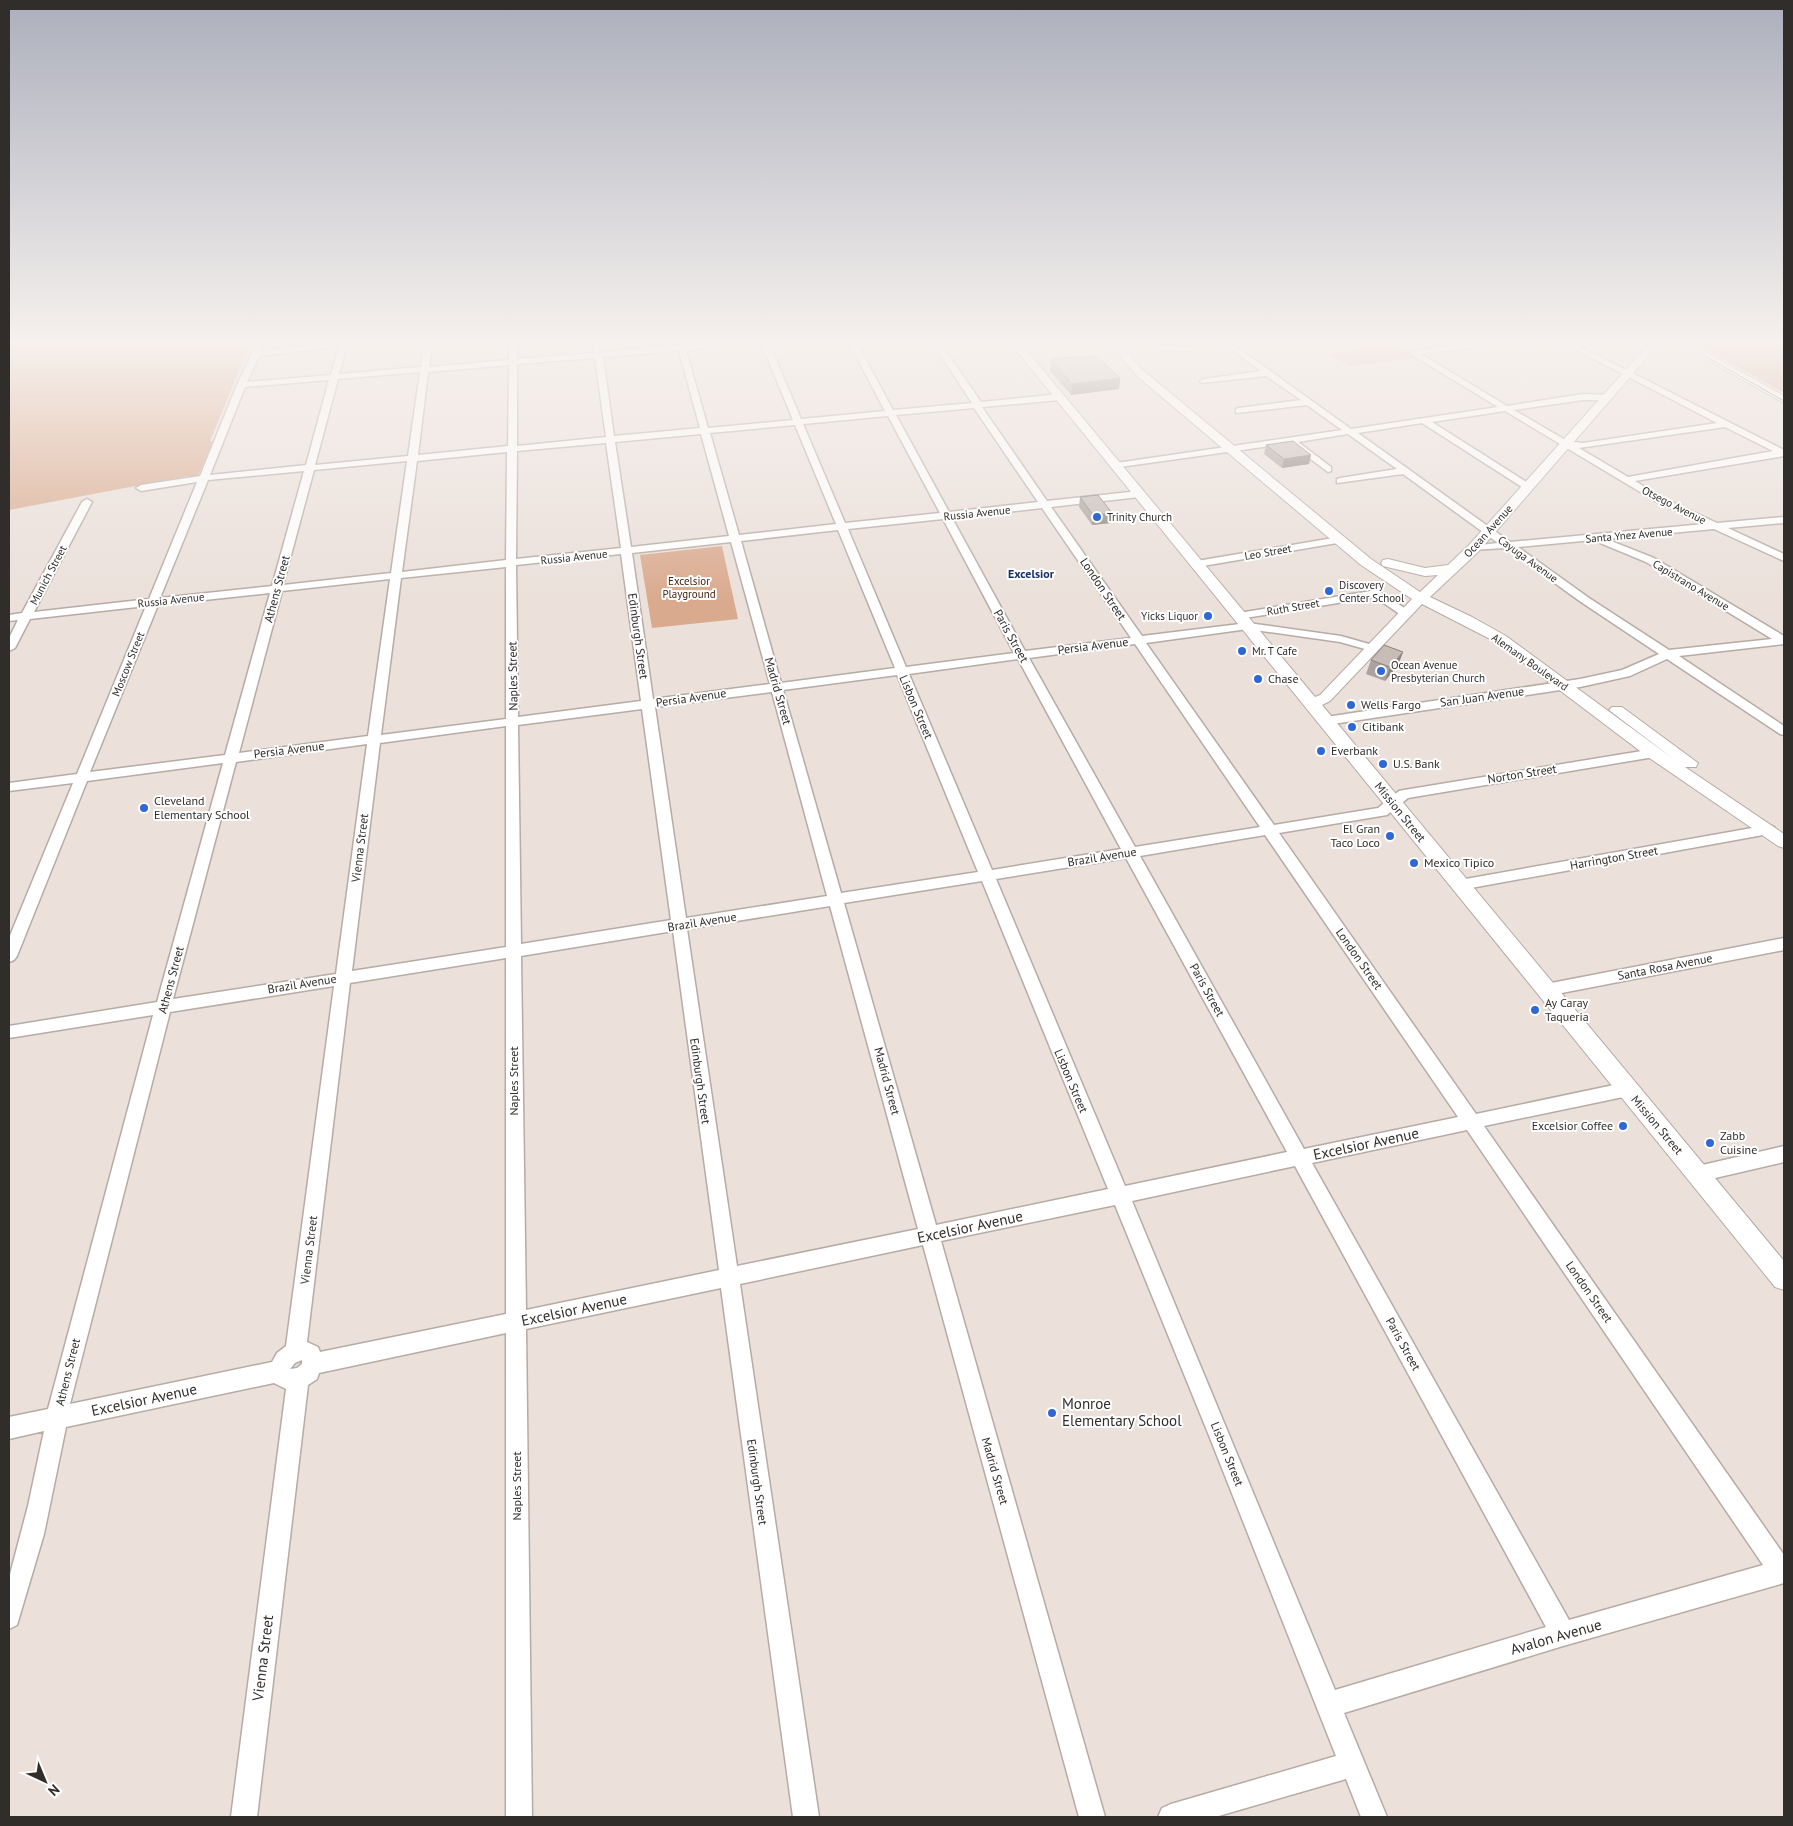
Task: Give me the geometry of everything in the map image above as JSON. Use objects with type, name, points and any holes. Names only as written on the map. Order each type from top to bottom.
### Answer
[{"type":"main road","name":"Mission Street","points":[[1086,430],[1784,1279]]},
{"type":"main road","name":"Alemany Boulevard","points":[[1215,430],[1388,563],[1425,594],[1511,633],[1580,682],[1776,831],[1784,842]]},
{"type":"main road","name":"Alemany Boulevard","points":[[1218,430],[1366,562],[1425,594],[1501,640],[1654,753],[1776,831]]},
{"type":"main road","name":"Ocean Avenue","points":[[1312,704],[1325,698],[1405,613],[1474,548],[1577,430]]},
{"type":"main road","points":[[1388,563],[1425,572],[1452,569]]},
{"type":"street","name":"Moscow Street","points":[[9,956],[223,430]]},
{"type":"street","name":"Athens Street","points":[[9,1617],[24,1570],[62,1393],[320,430]]},
{"type":"street","name":"Vienna Street","points":[[244,1817],[297,1372],[286,1358],[295,1352],[416,430]]},
{"type":"street","name":"Naples Street","points":[[513,430],[511,563],[519,1817]]},
{"type":"street","name":"Edinburgh Street","points":[[609,430],[806,1817]]},
{"type":"street","points":[[140,488],[204,478],[713,430]]},
{"type":"street","name":"Lisbon Street","points":[[801,430],[1219,1433],[1374,1817]]},
{"type":"street","name":"Paris Street","points":[[898,430],[1563,1634]]},
{"type":"street","name":"London Street","points":[[994,430],[1783,1572]]},
{"type":"street","name":"Cayuga Avenue","points":[[1346,430],[1585,600],[1784,731]]},
{"type":"street","points":[[1116,466],[1361,430]]},
{"type":"street","points":[[1439,430],[1528,487]]},
{"type":"street","name":"Otsego Avenue","points":[[1544,430],[1660,500],[1784,558]]},
{"type":"street","points":[[1566,443],[1583,446],[1685,430]]},
{"type":"street","points":[[1737,430],[1783,453]]},
{"type":"street","name":"Madrid Street","points":[[705,431],[1092,1817]]},
{"type":"street","points":[[1291,440],[1328,469]]},
{"type":"street","points":[[1627,480],[1783,453]]},
{"type":"street","points":[[1340,480],[1405,471]]},
{"type":"street","name":"Russia Avenue","points":[[9,618],[1139,494]]},
{"type":"street","name":"Munich Street","points":[[9,648],[87,502]]},
{"type":"street","name":"Santa Ynez Avenue","points":[[1474,548],[1784,520]]},
{"type":"street","name":"Capistrano Avenue","points":[[1594,538],[1650,560],[1784,641]]},
{"type":"street","name":"Leo Street","points":[[1197,564],[1339,540]]},
{"type":"street","name":"Ruth Street","points":[[1244,621],[1377,593],[1405,613]]},
{"type":"street","name":"Persia Avenue","points":[[9,787],[1138,640],[1244,621],[1340,639],[1372,648]]},
{"type":"street","name":"San Juan Avenue","points":[[1326,721],[1562,685],[1626,673],[1668,654],[1784,641]]},
{"type":"street","name":"Norton Street","points":[[1393,803],[1404,794],[1654,753]]},
{"type":"street","name":"Brazil Avenue","points":[[9,1032],[1382,812],[1393,803]]},
{"type":"street","name":"Harrington Street","points":[[1460,885],[1776,831]]},
{"type":"street","name":"Santa Rosa Avenue","points":[[1546,990],[1784,944]]},
{"type":"street","name":"Excelsior Avenue","points":[[9,1428],[297,1372],[516,1322],[1628,1089]]},
{"type":"street","points":[[1698,1174],[1784,1154]]},
{"type":"street","name":"Avalon Avenue","points":[[1328,1705],[1563,1634],[1783,1572]]},
{"type":"street","points":[[1171,1817],[1352,1764]]},
{"type":"green space","points":[[9,430],[214,430],[210,441],[213,441],[198,476],[188,476],[9,510]]},
{"type":"green space","name":"Excelsior Playground","points":[[722,546],[738,619],[652,628],[640,555]]},
{"type":"building","points":[[1293,441],[1311,455],[1284,459],[1266,445]]},
{"type":"building","points":[[1098,495],[1112,513],[1093,515],[1080,497]]},
{"type":"building","points":[[1384,645],[1403,652],[1390,667],[1371,660]]},
{"type":"place","name":"Trinity Church","points":[[1097,517]]},
{"type":"place","name":"Discovery Center School","points":[[1329,591]]},
{"type":"place","name":"Yicks Liquor","points":[[1208,616]]},
{"type":"place","name":"Mr. T Cafe","points":[[1242,651]]},
{"type":"place","name":"Ocean Avenue Presbyterian Church","points":[[1381,671]]},
{"type":"place","name":"Chase","points":[[1258,679]]},
{"type":"place","name":"Wells Fargo","points":[[1351,705]]},
{"type":"place","name":"Citibank","points":[[1352,727]]},
{"type":"place","name":"Everbank","points":[[1321,751]]},
{"type":"place","name":"U.S. Bank","points":[[1383,764]]},
{"type":"place","name":"Cleveland Elementary School","points":[[144,808]]},
{"type":"place","name":"El Gran Taco Loco","points":[[1390,836]]},
{"type":"place","name":"Mexico Tipico","points":[[1414,863]]},
{"type":"place","name":"Ay Caray Taqueria","points":[[1535,1010]]},
{"type":"place","name":"Excelsior Coffee","points":[[1623,1126]]},
{"type":"place","name":"Zabb Cuisine","points":[[1710,1143]]},
{"type":"place","name":"Monroe Elementary School","points":[[1052,1413]]},
{"type":"district","name":"Excelsior","points":[[1031,574]]}]
